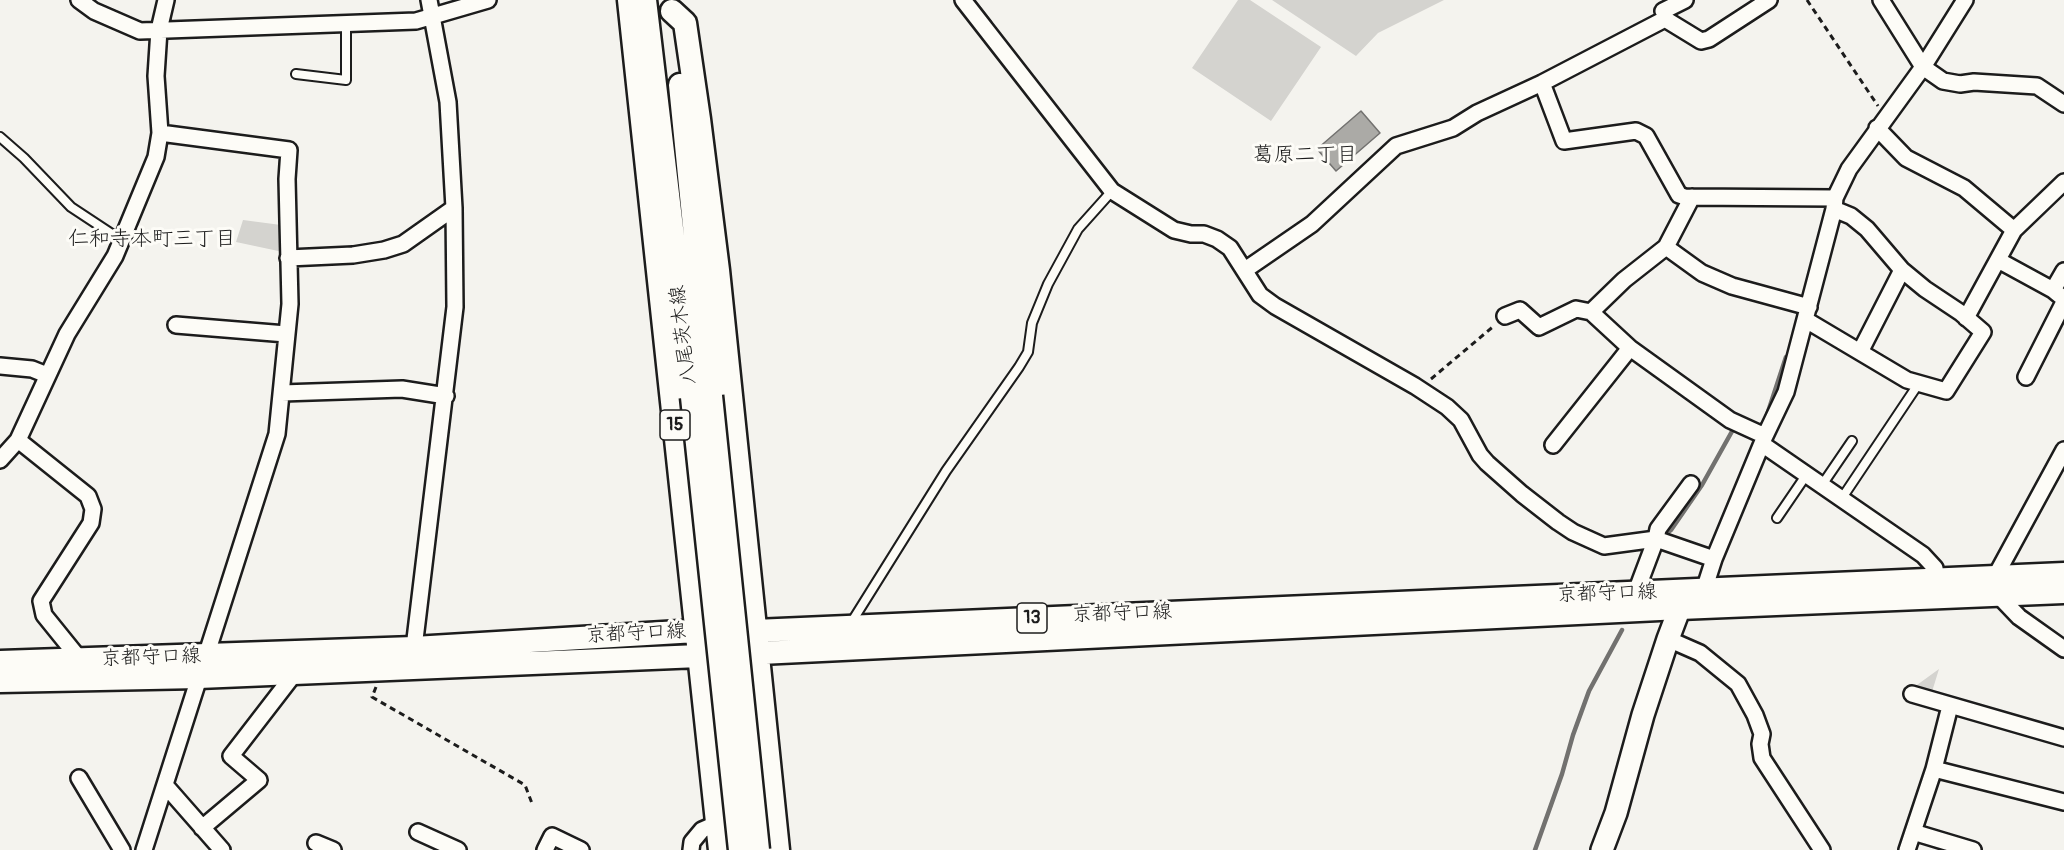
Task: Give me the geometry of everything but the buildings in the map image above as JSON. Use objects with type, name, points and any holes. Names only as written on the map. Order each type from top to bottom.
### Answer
[{"type":"main road","name":"15","points":[[629,0],[720,850]]},
{"type":"main road","name":"八尾茨木線","points":[[645,0],[701,396],[758,850]]},
{"type":"main road","name":"15","points":[[672,6],[685,23],[718,270],[778,850]]},
{"type":"main road","name":"八尾茨木線","points":[[672,6],[701,396],[740,850]]},
{"type":"main road","name":"京都守口線","points":[[1996,586],[2064,574]]},
{"type":"main road","name":"京都守口線","points":[[0,662],[80,660],[295,673],[385,669],[412,658],[696,631],[757,642],[1690,596],[1996,586],[2064,592]]},
{"type":"main road","name":"京都守口線","points":[[0,681],[96,680],[203,666],[412,658],[699,656],[757,642],[848,627],[1636,592],[1690,596],[1937,588]]},
{"type":"street","points":[[79,0],[94,11],[140,31],[416,21],[488,0]]},
{"type":"street","points":[[0,460],[18,440],[67,334],[115,256],[156,157],[160,133],[156,76],[159,30],[166,0]]},
{"type":"street","points":[[412,658],[446,396],[455,307],[454,208],[448,102],[429,0]]},
{"type":"street","points":[[963,0],[1112,191],[1125,201],[1174,230],[1204,234],[1217,239],[1249,267],[1260,295],[1275,306],[1415,386],[1447,407],[1461,420],[1480,455],[1487,463],[1558,522],[1604,546],[1656,539],[1714,559]]},
{"type":"street","points":[[1249,267],[1312,224],[1395,146],[1453,128],[1477,113],[1542,82],[1662,10],[1685,0]]},
{"type":"street","points":[[1662,10],[1701,41],[1709,39],[1769,0]]},
{"type":"street","points":[[1881,0],[1923,67],[1943,81],[1960,84],[1974,82],[2037,87],[2064,104]]},
{"type":"street","points":[[1602,850],[1616,813],[1643,715],[1668,639],[1690,596],[1714,559],[1763,440],[1786,392],[1835,203],[1849,169],[1923,67],[1965,0]]},
{"type":"street","points":[[1542,82],[1564,141],[1636,130],[1646,136],[1679,195],[1835,203],[1867,229],[1902,270],[1983,332],[1946,391],[1907,380],[1860,352],[1807,313],[1702,273],[1666,247]]},
{"type":"street","points":[[1881,123],[1906,158],[1964,188],[2014,230]]},
{"type":"street","points":[[144,850],[277,434],[290,304],[287,179],[289,150],[160,133]]},
{"type":"street","points":[[1966,318],[2014,230],[2064,182]]},
{"type":"street","points":[[1591,312],[1624,280],[1666,247],[1692,197]]},
{"type":"street","points":[[288,258],[353,255],[384,250],[403,244],[454,208]]},
{"type":"street","points":[[1998,261],[2060,297]]},
{"type":"street","points":[[1860,352],[1902,270]]},
{"type":"street","points":[[2026,377],[2060,297],[2064,271]]},
{"type":"street","points":[[1506,316],[1520,310],[1539,327],[1576,309],[1591,312],[1630,348],[1923,555],[1935,568],[1937,588]]},
{"type":"street","points":[[176,325],[286,334]]},
{"type":"street","points":[[1553,445],[1630,348]]},
{"type":"street","points":[[0,366],[32,369],[47,375]]},
{"type":"street","points":[[282,393],[402,389],[446,396]]},
{"type":"street","points":[[18,440],[88,496],[93,509],[90,523],[41,601],[44,615],[96,680]]},
{"type":"street","points":[[2064,450],[1996,586],[2019,617],[2064,649]]},
{"type":"street","points":[[1636,592],[1658,529],[1691,484]]},
{"type":"street","points":[[1668,639],[1700,653],[1738,684],[1755,715],[1762,734],[1760,744],[1762,759],[1822,850]]},
{"type":"street","points":[[202,828],[259,780],[231,756],[295,673]]},
{"type":"street","points":[[1912,694],[2064,738]]},
{"type":"street","points":[[1908,850],[1934,769],[1950,706]]},
{"type":"street","points":[[1934,769],[2064,802]]},
{"type":"street","points":[[79,778],[122,850]]},
{"type":"street","points":[[165,785],[222,850]]},
{"type":"street","points":[[691,850],[692,842],[702,830],[718,823]]},
{"type":"street","points":[[418,832],[458,850]]},
{"type":"street","points":[[1913,832],[1972,850]]},
{"type":"street","points":[[544,850],[552,836],[581,850]]},
{"type":"street","points":[[316,843],[333,850]]},
{"type":"lane","points":[[297,74],[346,80],[346,23]]},
{"type":"lane","points":[[0,138],[24,158],[70,207],[121,240]]},
{"type":"lane","points":[[848,627],[946,471],[1019,367],[1028,352],[1032,323],[1048,284],[1078,229],[1112,191]]},
{"type":"lane","points":[[1842,498],[1919,383]]},
{"type":"lane","points":[[1822,485],[1852,441]]},
{"type":"lane","points":[[1777,518],[1807,474]]},
{"type":"path","points":[[1808,0],[1881,123]]},
{"type":"path","points":[[1427,382],[1506,316]]},
{"type":"path","points":[[385,669],[372,697],[525,784],[533,806]]},
{"type":"shaded area","points":[[1238,0],[1250,0],[1321,47],[1271,121],[1192,68]]},
{"type":"shaded area","points":[[1272,0],[1444,0],[1378,33],[1356,56]]},
{"type":"shaded area","points":[[1361,111],[1380,133],[1336,171],[1317,149]]},
{"type":"shaded area","points":[[243,220],[281,225],[283,252],[236,242]]},
{"type":"shaded area","points":[[1939,669],[1931,695],[1910,690]]},
{"type":"waterway","points":[[973,0],[990,22]]},
{"type":"waterway","points":[[1755,425],[1760,426],[1765,421],[1786,357]]},
{"type":"waterway","points":[[1667,533],[1702,485],[1735,426]]},
{"type":"waterway","points":[[1535,850],[1589,691],[1622,630]]},
{"type":"district","name":"葛原二丁目","points":[[1305,156]]},
{"type":"district","name":"仁和寺本町三丁目","points":[[152,240]]}]
